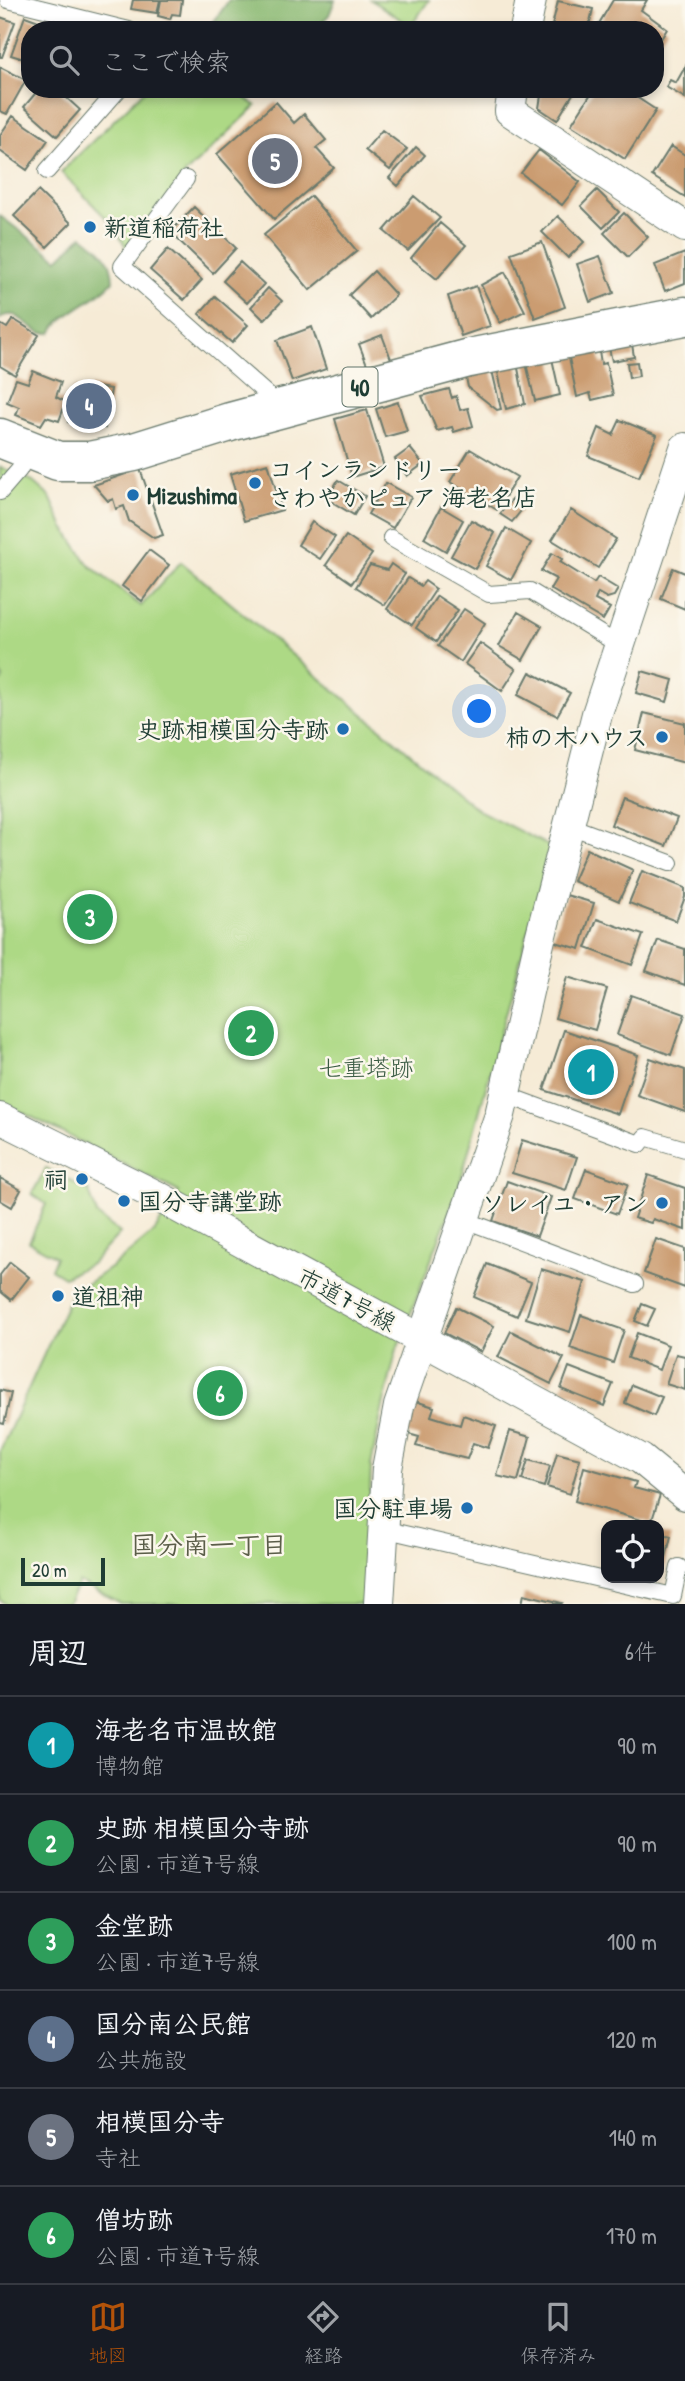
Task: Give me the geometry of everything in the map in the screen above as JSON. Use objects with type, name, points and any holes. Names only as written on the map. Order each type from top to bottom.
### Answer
[{"type":"main road","name":"40","points":[[15,444],[58,461],[89,461],[134,452],[282,408],[469,358],[685,316]]},
{"type":"street","points":[[527,21],[531,0]]},
{"type":"street","points":[[512,98],[510,111],[685,227]]},
{"type":"street","points":[[379,1604],[387,1469],[399,1406],[506,1095],[540,939],[597,714],[685,448]]},
{"type":"street","name":"市道7号線","points":[[0,1118],[159,1197],[641,1459],[685,1495]]},
{"type":"lane","points":[[8,0],[93,21]]},
{"type":"lane","points":[[47,171],[111,98]]},
{"type":"lane","points":[[186,179],[122,266],[282,408]]},
{"type":"lane","points":[[0,492],[19,470],[15,444]]},
{"type":"lane","points":[[391,538],[489,594],[530,591],[619,645]]},
{"type":"lane","points":[[570,825],[670,863]]},
{"type":"lane","points":[[506,1095],[640,1144],[645,1137],[685,1149]]},
{"type":"lane","points":[[465,1220],[635,1284]]},
{"type":"lane","points":[[383,1529],[672,1600],[679,1567]]},
{"type":"green space","points":[[229,0],[335,0],[323,21],[214,21]]},
{"type":"green space","points":[[371,0],[429,0],[414,21],[403,21]]},
{"type":"green space","points":[[137,98],[246,98],[256,106],[187,172],[128,251],[114,226],[61,172]]},
{"type":"green space","points":[[0,216],[58,259],[82,236],[107,259],[113,281],[98,295],[64,318],[51,333],[41,333],[15,315],[6,315],[0,319]]},
{"type":"green space","name":"七重塔跡","points":[[0,467],[33,482],[50,497],[63,526],[89,565],[141,606],[181,562],[478,810],[551,847],[459,1187],[397,1349],[383,1406],[371,1465],[366,1604],[121,1604],[79,1582],[68,1604],[7,1604],[0,1600],[0,1451],[71,1295],[113,1266],[155,1231],[179,1192],[0,1101],[0,685],[3,678],[0,674]]},
{"type":"green space","points":[[46,1168],[89,1191],[97,1215],[120,1233],[91,1264],[64,1277],[51,1269],[56,1257],[29,1242],[46,1204],[32,1194]]},
{"type":"building","points":[[133,0],[160,0],[157,13],[131,9]]},
{"type":"building","points":[[161,0],[182,0],[180,15],[172,14],[170,19],[158,16]]},
{"type":"building","points":[[613,0],[647,0],[641,10],[656,21],[601,21]]},
{"type":"building","points":[[558,1],[593,9],[590,21],[553,21]]},
{"type":"building","points":[[25,16],[39,21],[23,21]]},
{"type":"building","points":[[0,17],[15,22],[2,57],[0,57]]},
{"type":"building","points":[[21,27],[21,58],[11,55]]},
{"type":"building","points":[[0,67],[21,78],[21,89],[7,114],[0,111]]},
{"type":"building","points":[[685,67],[685,98],[666,87],[670,80],[676,83]]},
{"type":"building","points":[[32,98],[67,98],[80,110],[57,136],[24,107]]},
{"type":"building","points":[[541,98],[570,98],[557,120],[539,108]]},
{"type":"building","points":[[588,98],[638,98],[656,110],[625,159],[571,125]]},
{"type":"building","points":[[276,102],[294,123],[304,114],[326,140],[316,148],[334,168],[274,219],[217,154]]},
{"type":"building","points":[[13,116],[48,140],[27,170],[0,151],[0,135]]},
{"type":"building","points":[[382,130],[407,149],[390,170],[365,150]]},
{"type":"building","points":[[671,146],[685,155],[685,197],[652,176]]},
{"type":"building","points":[[416,147],[425,155],[398,186],[389,178]]},
{"type":"building","points":[[539,150],[580,182],[562,205],[521,173]]},
{"type":"building","points":[[597,190],[619,212],[603,228],[581,206]]},
{"type":"building","points":[[38,191],[71,223],[47,247],[14,216]]},
{"type":"building","points":[[311,196],[357,251],[310,290],[264,235]]},
{"type":"building","points":[[414,196],[440,218],[408,251],[384,231]]},
{"type":"building","points":[[194,207],[236,248],[213,273],[170,232]]},
{"type":"building","points":[[624,213],[648,237],[628,257],[604,233]]},
{"type":"building","points":[[558,216],[584,242],[568,258],[542,232]]},
{"type":"building","points":[[440,223],[466,245],[437,279],[411,258]]},
{"type":"building","points":[[542,242],[565,307],[535,318],[511,253]]},
{"type":"building","points":[[168,249],[202,280],[184,300],[150,270]]},
{"type":"building","points":[[685,253],[685,283],[665,291],[655,265]]},
{"type":"building","points":[[600,256],[614,293],[590,302],[577,264]]},
{"type":"building","points":[[240,262],[264,284],[247,303],[223,281]]},
{"type":"building","points":[[374,271],[396,295],[371,319],[349,295]]},
{"type":"building","points":[[505,272],[525,311],[500,323],[481,285]]},
{"type":"building","points":[[476,286],[490,326],[461,336],[448,296]]},
{"type":"building","points":[[268,288],[282,301],[264,320],[251,307]]},
{"type":"building","points":[[215,296],[248,325],[232,343],[199,314]]},
{"type":"building","points":[[13,319],[39,335],[15,375],[0,366],[0,324],[7,328]]},
{"type":"building","points":[[312,327],[326,369],[292,381],[277,340]]},
{"type":"building","points":[[382,335],[391,359],[368,367],[359,344]]},
{"type":"building","points":[[632,344],[634,357],[612,361],[609,348]]},
{"type":"building","points":[[599,351],[601,364],[606,363],[613,395],[592,400],[590,393],[577,397],[569,358]]},
{"type":"building","points":[[551,354],[560,395],[535,401],[525,359]]},
{"type":"building","points":[[637,362],[639,376],[629,378],[627,363]]},
{"type":"building","points":[[517,363],[525,404],[506,409],[497,368]]},
{"type":"building","points":[[491,366],[501,409],[497,410],[468,387],[465,373]]},
{"type":"building","points":[[33,371],[61,382],[56,397],[66,402],[59,421],[46,417],[41,425],[16,415],[19,407],[7,402],[16,379],[28,383]]},
{"type":"building","points":[[90,386],[111,389],[105,428],[68,422],[73,388],[89,391]]},
{"type":"building","points":[[449,389],[452,398],[456,396],[460,410],[468,408],[473,426],[454,432],[452,427],[437,431],[422,396]]},
{"type":"building","points":[[398,402],[407,431],[385,437],[376,409]]},
{"type":"building","points":[[367,410],[384,467],[352,477],[335,419]]},
{"type":"building","points":[[620,420],[657,435],[639,477],[588,456],[599,428],[613,435]]},
{"type":"building","points":[[410,448],[423,464],[407,476],[395,459]]},
{"type":"building","points":[[470,449],[517,477],[497,510],[450,482]]},
{"type":"building","points":[[268,463],[282,510],[244,521],[230,474]]},
{"type":"building","points":[[140,469],[163,535],[154,538],[129,521],[124,506],[116,509],[113,499],[108,501],[94,485]]},
{"type":"building","points":[[338,480],[365,496],[354,515],[327,499]]},
{"type":"building","points":[[386,483],[411,497],[393,528],[368,514]]},
{"type":"building","points":[[512,499],[524,507],[512,522],[500,514]]},
{"type":"building","points":[[441,507],[463,520],[446,551],[424,538]]},
{"type":"building","points":[[571,510],[616,539],[598,568],[552,540]]},
{"type":"building","points":[[471,520],[495,533],[475,569],[451,556]]},
{"type":"building","points":[[312,522],[335,537],[320,559],[298,545]]},
{"type":"building","points":[[506,528],[531,543],[511,580],[486,566]]},
{"type":"building","points":[[346,536],[372,554],[352,583],[326,565]]},
{"type":"building","points":[[149,550],[169,565],[142,601],[122,586]]},
{"type":"building","points":[[552,553],[562,559],[560,562],[594,583],[598,577],[618,589],[614,596],[607,598],[598,593],[595,600],[610,608],[603,620],[550,589],[556,579],[541,571]]},
{"type":"building","points":[[391,564],[405,574],[385,605],[356,587],[370,565],[387,570]]},
{"type":"building","points":[[673,568],[685,573],[685,609],[661,599]]},
{"type":"building","points":[[408,578],[421,586],[425,581],[436,589],[412,625],[387,609]]},
{"type":"building","points":[[437,596],[458,610],[436,642],[416,628]]},
{"type":"building","points":[[464,609],[485,623],[461,662],[438,646]]},
{"type":"building","points":[[518,612],[542,626],[523,660],[499,646]]},
{"type":"building","points":[[480,643],[516,669],[502,691],[465,664]]},
{"type":"building","points":[[642,671],[673,680],[667,702],[636,693]]},
{"type":"building","points":[[530,672],[570,693],[557,716],[518,695]]},
{"type":"building","name":"柿の木ハウス","points":[[644,713],[685,723],[685,763],[635,750]]},
{"type":"building","points":[[622,797],[677,818],[666,846],[611,825]]},
{"type":"building","points":[[587,849],[633,870],[619,901],[573,881]]},
{"type":"building","points":[[642,871],[685,888],[685,897],[676,921],[629,903]]},
{"type":"building","points":[[566,895],[594,903],[580,949],[552,941]]},
{"type":"building","points":[[597,919],[643,935],[632,965],[586,948]]},
{"type":"building","points":[[658,940],[685,949],[685,985],[646,971]]},
{"type":"building","points":[[567,977],[607,989],[595,1030],[555,1018]]},
{"type":"building","points":[[631,995],[685,1014],[671,1055],[617,1035]]},
{"type":"building","points":[[564,1030],[638,1055],[618,1114],[544,1090]]},
{"type":"building","points":[[650,1058],[685,1070],[685,1112],[637,1095]]},
{"type":"building","points":[[522,1140],[577,1157],[566,1190],[512,1173]]},
{"type":"building","points":[[586,1169],[628,1184],[617,1214],[575,1199]]},
{"type":"building","name":"ソレイユ・アン","points":[[648,1175],[685,1188],[685,1230],[653,1219],[651,1223],[634,1218]]},
{"type":"building","points":[[0,1178],[21,1190],[12,1207],[0,1200]]},
{"type":"building","points":[[507,1181],[551,1197],[537,1236],[493,1221]]},
{"type":"building","points":[[656,1239],[685,1249],[685,1288],[644,1273]]},
{"type":"building","points":[[10,1262],[29,1277],[11,1300],[0,1291],[0,1275]]},
{"type":"building","points":[[487,1264],[531,1282],[517,1316],[474,1297]]},
{"type":"building","points":[[541,1269],[585,1282],[570,1332],[526,1318]]},
{"type":"building","points":[[642,1304],[655,1309],[647,1326],[635,1321]]},
{"type":"building","points":[[456,1307],[494,1326],[481,1352],[444,1333]]},
{"type":"building","points":[[581,1315],[624,1330],[613,1363],[570,1348]]},
{"type":"building","points":[[511,1331],[564,1358],[551,1384],[498,1357]]},
{"type":"building","points":[[637,1333],[668,1345],[659,1370],[628,1358]]},
{"type":"building","points":[[676,1354],[685,1356],[685,1390],[666,1384]]},
{"type":"building","points":[[569,1367],[613,1384],[604,1406],[561,1389]]},
{"type":"building","points":[[632,1385],[662,1397],[654,1416],[625,1403]]},
{"type":"building","points":[[0,1390],[11,1393],[4,1424],[0,1423]]},
{"type":"building","points":[[415,1401],[434,1407],[431,1416],[460,1425],[463,1415],[496,1426],[488,1448],[473,1443],[467,1459],[416,1446],[419,1437],[405,1433]]},
{"type":"building","points":[[510,1431],[530,1437],[518,1481],[497,1476]]},
{"type":"building","points":[[557,1453],[580,1459],[570,1494],[547,1487]]},
{"type":"building","points":[[528,1460],[550,1466],[544,1487],[522,1480]]},
{"type":"building","points":[[584,1467],[636,1482],[634,1488],[660,1495],[652,1520],[641,1520],[575,1501]]},
{"type":"building","points":[[664,1534],[671,1536],[664,1566]]},
{"type":"building","points":[[524,1594],[562,1603],[522,1604]]},
{"type":"place","name":"相模国分寺","points":[[275,161]]},
{"type":"place","name":"新道稲荷社","points":[[90,227]]},
{"type":"place","name":"国分南公民館","points":[[89,406]]},
{"type":"place","name":"コインランドリー さわやかピュア 海老名店","points":[[255,483]]},
{"type":"place","name":"Mizushima","points":[[133,495]]},
{"type":"place","name":"史跡相模国分寺跡","points":[[343,729]]},
{"type":"place","name":"柿の木ハウス","points":[[662,737]]},
{"type":"place","name":"金堂跡","points":[[90,917]]},
{"type":"place","name":"史跡 相模国分寺跡","points":[[251,1033]]},
{"type":"place","name":"海老名市温故館","points":[[591,1072]]},
{"type":"place","name":"祠","points":[[82,1179]]},
{"type":"place","name":"国分寺講堂跡","points":[[124,1201]]},
{"type":"place","name":"ソレイユ・アン","points":[[662,1203]]},
{"type":"place","name":"道祖神","points":[[58,1296]]},
{"type":"place","name":"僧坊跡","points":[[220,1393]]},
{"type":"place","name":"国分駐車場","points":[[467,1508]]},
{"type":"district","name":"国分南一丁目","points":[[209,1544]]}]
